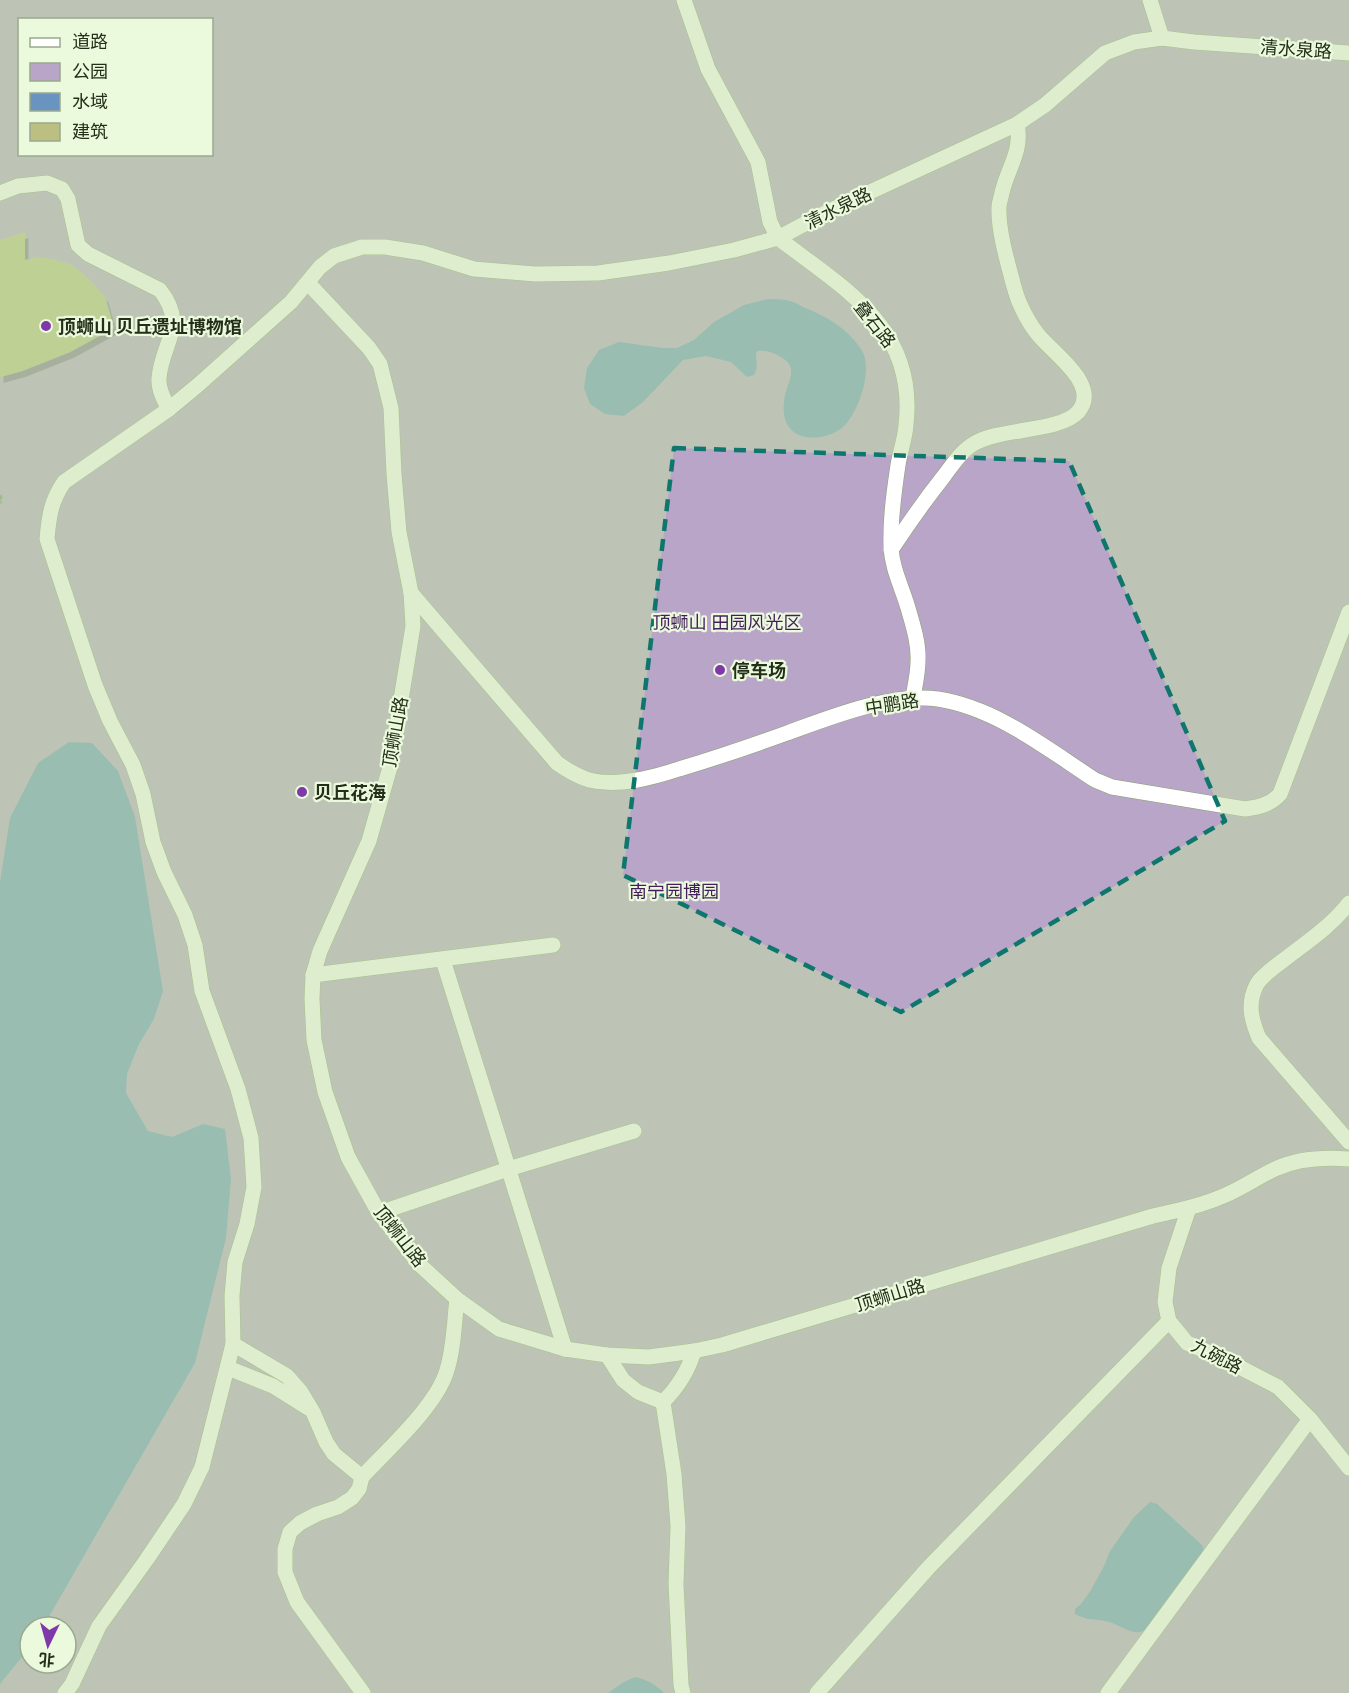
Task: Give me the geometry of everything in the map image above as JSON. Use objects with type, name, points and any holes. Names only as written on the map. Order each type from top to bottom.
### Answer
[{"type":"street","points":[[684,0],[708,69],[758,162],[770,222],[778,238]]},
{"type":"street","points":[[1150,0],[1162,38]]},
{"type":"street","name":"清水泉路","points":[[65,1693],[72,1684],[99,1626],[184,1504],[202,1467],[233,1344],[232,1296],[235,1263],[247,1224],[254,1187],[251,1138],[237,1089],[202,991],[195,945],[185,915],[164,872],[153,842],[144,794],[133,765],[110,721],[95,685],[47,539],[55,495],[64,482],[169,409],[247,344],[291,302],[320,267],[334,256],[362,246],[385,246],[423,253],[474,269],[535,274],[598,273],[669,263],[734,250],[778,238],[852,200],[1017,124],[1045,105],[1105,53],[1134,42],[1162,38],[1349,53]]},
{"type":"street","points":[[891,550],[912,517],[952,465],[973,444],[989,436],[1044,427],[1066,419],[1078,412],[1084,401],[1085,389],[1079,377],[1036,332],[1019,303],[1006,256],[999,207],[1002,190],[1014,162],[1020,136],[1017,124]]},
{"type":"street","points":[[0,193],[18,186],[47,183],[62,189],[68,199],[78,245],[88,254],[160,290],[168,300],[173,315],[172,331],[159,380],[162,396],[169,409]]},
{"type":"street","name":"叠石路","points":[[778,238],[864,305],[884,329],[903,368],[908,404],[893,507],[891,550],[897,579],[908,606],[915,637],[918,661],[913,697]]},
{"type":"street","name":"顶蛳山路","points":[[308,283],[369,348],[380,364],[391,408],[399,532],[411,593],[413,626],[390,766],[369,841],[320,951],[313,975],[314,1040],[325,1092],[348,1157],[379,1213],[420,1265],[457,1299],[499,1329],[565,1349],[607,1355],[649,1357],[694,1351],[722,1346],[1153,1216],[1189,1208],[1230,1194],[1277,1168],[1296,1162],[1327,1157],[1349,1158]]},
{"type":"street","name":"中鹏路","points":[[411,593],[557,764],[575,775],[591,780],[619,782],[659,776],[849,711],[913,697],[966,705],[992,715],[1095,780],[1112,788],[1245,809],[1262,806],[1280,794],[1349,612]]},
{"type":"street","points":[[1349,903],[1338,917],[1258,982],[1251,999],[1251,1019],[1259,1038],[1349,1142]]},
{"type":"street","points":[[313,975],[553,945]]},
{"type":"street","points":[[443,960],[565,1349]]},
{"type":"street","points":[[379,1213],[508,1169],[634,1131]]},
{"type":"street","points":[[817,1693],[929,1567],[1169,1321],[1165,1302],[1169,1268],[1189,1208]]},
{"type":"street","points":[[363,1693],[297,1602],[285,1572],[285,1549],[290,1532],[300,1523],[338,1507],[352,1498],[362,1477],[434,1397],[446,1373],[457,1299]]},
{"type":"street","name":"九碗路","points":[[1169,1321],[1187,1343],[1278,1387],[1310,1419],[1349,1468]]},
{"type":"street","points":[[233,1344],[287,1376],[302,1392],[334,1454],[362,1477]]},
{"type":"street","points":[[663,1402],[676,1388],[689,1368],[694,1351]]},
{"type":"street","points":[[607,1355],[622,1380],[638,1392],[663,1402]]},
{"type":"street","points":[[228,1368],[273,1386],[313,1412]]},
{"type":"street","points":[[663,1402],[674,1474],[678,1526],[676,1584],[683,1693]]},
{"type":"street","points":[[1108,1693],[1310,1419]]},
{"type":"path","points":[[0,495],[2,502],[0,502]]},
{"type":"highlighted area","points":[[674,448],[1069,461],[1225,821],[901,1012],[623,875]]},
{"type":"green space","name":"南宁园博园","points":[[0,0],[1349,0],[1349,1693],[0,1693]]},
{"type":"water","points":[[768,299],[790,301],[820,314],[843,329],[861,349],[866,367],[860,399],[845,425],[837,431],[821,437],[811,437],[795,433],[790,428],[786,422],[784,405],[791,369],[783,358],[766,351],[757,351],[756,371],[754,375],[747,377],[731,362],[706,356],[683,360],[643,402],[624,416],[605,414],[590,404],[584,388],[587,368],[599,350],[619,342],[677,348],[694,340],[714,322],[744,305]]},
{"type":"water","points":[[69,742],[92,743],[118,771],[135,817],[163,991],[154,1019],[139,1044],[127,1074],[126,1093],[148,1131],[172,1137],[203,1124],[225,1129],[231,1179],[226,1238],[195,1363],[50,1615],[18,1615],[18,1662],[0,1684],[0,882],[10,818],[38,763]]},
{"type":"water","points":[[1150,1502],[1157,1504],[1202,1545],[1204,1551],[1148,1628],[1143,1631],[1132,1631],[1112,1623],[1075,1614],[1075,1609],[1091,1590],[1110,1551],[1134,1517]]},
{"type":"water","points":[[635,1677],[651,1683],[664,1693],[608,1693]]},
{"type":"building","points":[[25,232],[25,260],[37,257],[72,265],[88,278],[105,297],[114,328],[70,352],[0,377],[0,240]]},
{"type":"place","name":"顶蛳山 贝丘遗址博物馆","points":[[46,326]]},
{"type":"place","name":"停车场","points":[[720,670]]},
{"type":"place","name":"贝丘花海","points":[[302,792]]},
{"type":"park label","name":"顶蛳山 田园风光区","points":[[727,622]]}]
